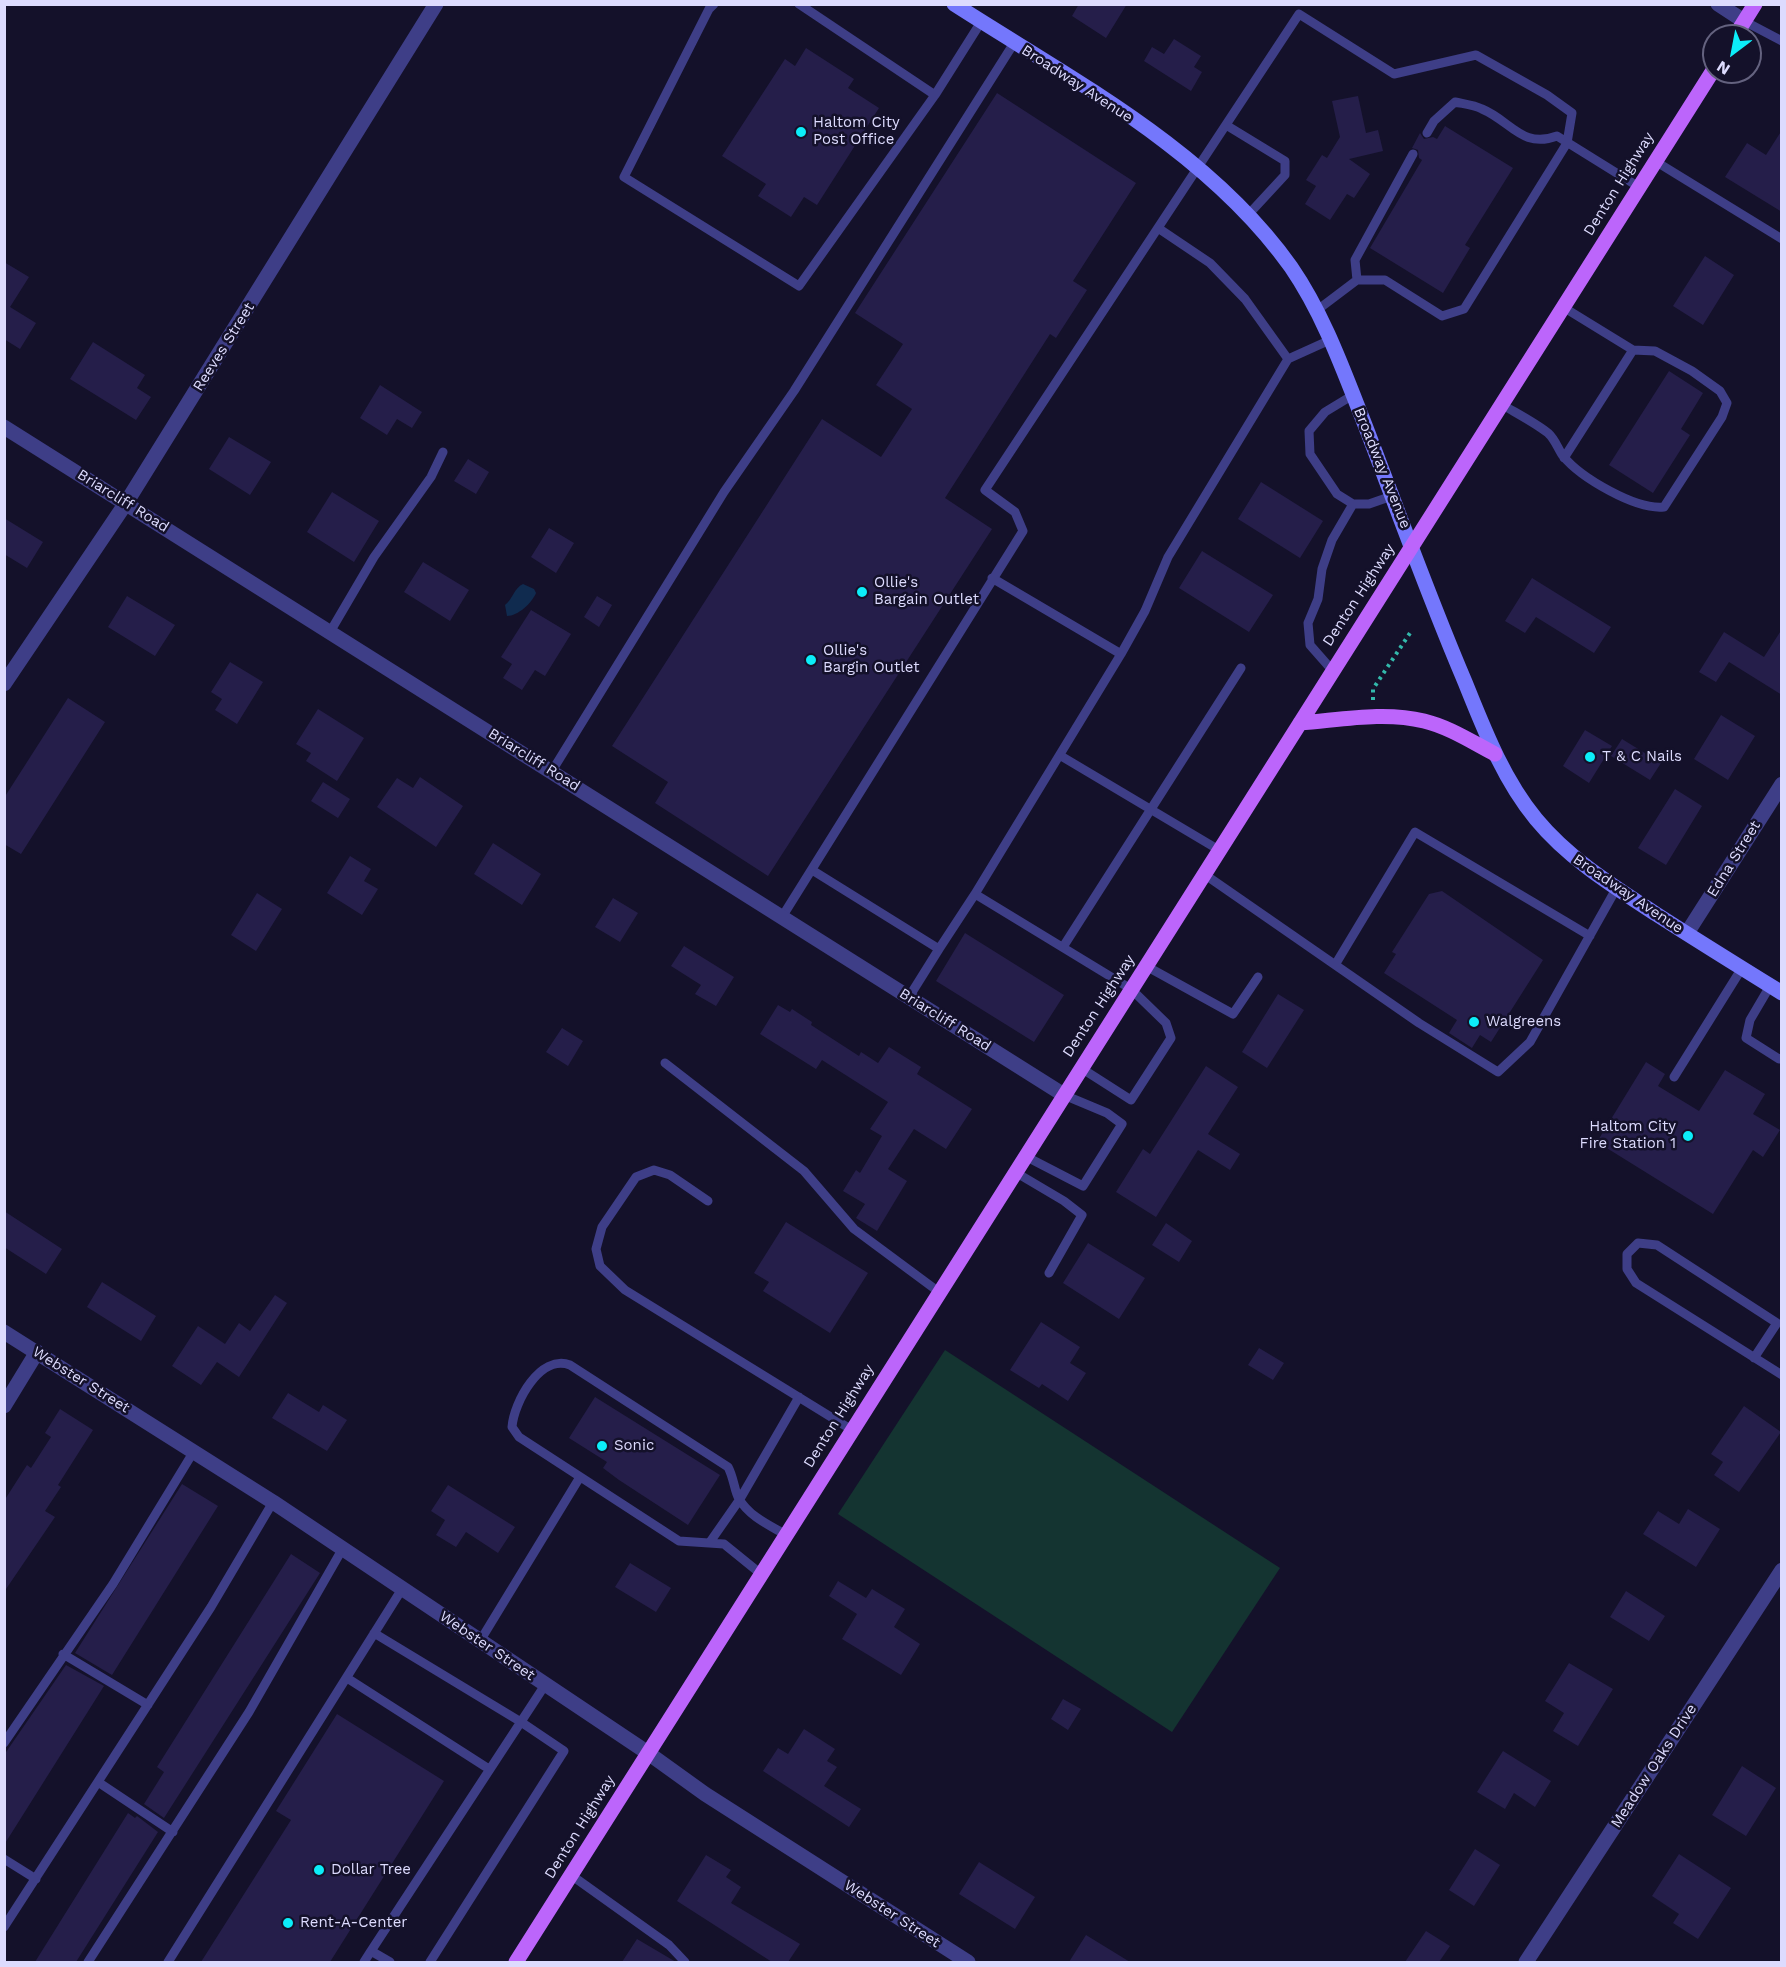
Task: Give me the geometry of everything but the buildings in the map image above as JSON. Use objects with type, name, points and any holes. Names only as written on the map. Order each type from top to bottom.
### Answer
[{"type":"main road","name":"Broadway Avenue","points":[[954,4],[1130,116],[1197,169],[1248,216],[1291,268],[1316,310],[1353,395],[1494,754],[1542,826],[1566,852],[1616,889],[1776,989]]},
{"type":"main road","points":[[1742,24],[1755,4]]},
{"type":"main road","name":"Denton Highway","points":[[516,1962],[1704,84]]},
{"type":"main road","points":[[1300,723],[1375,717],[1408,718],[1452,731],[1494,754]]},
{"type":"street","name":"Reeves Street","points":[[4,684],[126,503],[436,4]]},
{"type":"street","points":[[1718,4],[1744,21]]},
{"type":"street","name":"Briarcliff Road","points":[[4,427],[1064,1095]]},
{"type":"street","name":"Edna Street","points":[[1687,933],[1782,784]]},
{"type":"street","name":"Webster Street","points":[[4,1332],[344,1548],[705,1794],[968,1962]]},
{"type":"street","points":[[4,1406],[37,1352]]},
{"type":"street","name":"Meadow Oaks Drive","points":[[1526,1962],[1782,1570]]},
{"type":"lane","points":[[714,4],[624,177],[799,286],[935,95],[981,22]]},
{"type":"lane","points":[[799,4],[935,95]]},
{"type":"lane","points":[[782,917],[1023,531],[1015,512],[985,490],[1299,14],[1394,74],[1476,55],[1547,95],[1572,113],[1567,142],[1464,309],[1442,316],[1385,280],[1357,280],[1316,310]]},
{"type":"lane","points":[[1744,21],[1782,40]]},
{"type":"lane","points":[[552,771],[724,492],[794,391],[1014,43]]},
{"type":"lane","points":[[1427,133],[1434,121],[1455,102],[1483,109],[1527,138],[1543,141],[1557,136],[1639,187]]},
{"type":"lane","points":[[1226,125],[1285,161],[1285,175],[1248,216]]},
{"type":"lane","points":[[1357,280],[1355,260],[1413,154]]},
{"type":"lane","points":[[1655,161],[1782,239]]},
{"type":"lane","points":[[1158,228],[1210,262],[1245,299],[1288,359]]},
{"type":"lane","points":[[1501,404],[1550,435],[1564,458],[1603,488],[1642,506],[1664,507],[1685,476],[1722,417],[1726,403],[1720,391],[1692,371],[1655,351],[1633,350],[1563,307]]},
{"type":"lane","points":[[909,997],[1061,756],[1145,611],[1168,557],[1288,359],[1330,340]]},
{"type":"lane","points":[[1564,458],[1633,350]]},
{"type":"lane","points":[[1353,395],[1324,412],[1309,431],[1310,454],[1337,494],[1353,504],[1369,504],[1392,496]]},
{"type":"lane","points":[[330,632],[374,557],[431,477],[443,452]]},
{"type":"lane","points":[[1332,670],[1310,645],[1308,623],[1318,599],[1322,569],[1332,540],[1353,504]]},
{"type":"lane","points":[[992,578],[1121,654]]},
{"type":"lane","points":[[1063,947],[1241,668]]},
{"type":"lane","points":[[1061,756],[1219,850]]},
{"type":"lane","points":[[1335,965],[1415,832],[1590,936]]},
{"type":"lane","points":[[812,870],[939,949]]},
{"type":"lane","points":[[1204,874],[1419,1023],[1498,1072],[1530,1042],[1616,889]]},
{"type":"lane","points":[[975,894],[1131,989],[1166,1023],[1171,1038],[1131,1100],[1081,1068]]},
{"type":"lane","points":[[1146,966],[1233,1014],[1258,977]]},
{"type":"lane","points":[[1674,1077],[1742,968]]},
{"type":"lane","points":[[1776,989],[1750,1020],[1746,1038],[1779,1059],[1782,1058]]},
{"type":"lane","points":[[665,1063],[804,1171],[854,1229],[939,1292]]},
{"type":"lane","points":[[1025,1156],[1083,1186],[1122,1124],[1107,1113],[1064,1095]]},
{"type":"lane","points":[[708,1201],[670,1175],[654,1170],[636,1177],[602,1227],[596,1249],[600,1266],[625,1290],[852,1430]]},
{"type":"lane","points":[[1015,1172],[1064,1201],[1082,1215],[1048,1273]]},
{"type":"lane","points":[[1754,1358],[1777,1323],[1657,1245],[1638,1243],[1627,1254],[1627,1269],[1636,1283],[1754,1358],[1782,1375]]},
{"type":"lane","points":[[761,1574],[724,1544],[679,1541],[519,1437],[512,1427],[515,1406],[530,1384],[553,1363],[562,1362],[592,1377],[728,1467],[740,1499],[755,1516],[786,1535]]},
{"type":"lane","points":[[710,1542],[740,1499],[799,1397]]},
{"type":"lane","points":[[4,1743],[113,1584],[194,1451]]},
{"type":"lane","points":[[480,1641],[580,1477]]},
{"type":"lane","points":[[4,1927],[211,1607],[273,1502]]},
{"type":"lane","points":[[88,1962],[249,1712],[344,1548]]},
{"type":"lane","points":[[168,1962],[402,1588]]},
{"type":"lane","points":[[374,1633],[521,1722],[564,1751],[430,1962]]},
{"type":"lane","points":[[63,1654],[148,1705]]},
{"type":"lane","points":[[346,1678],[489,1769]]},
{"type":"lane","points":[[364,1962],[545,1685]]},
{"type":"lane","points":[[98,1782],[173,1832]]},
{"type":"lane","points":[[4,1859],[36,1879]]},
{"type":"lane","points":[[571,1875],[669,1945],[685,1962]]},
{"type":"lane","points":[[371,1951],[390,1962]]},
{"type":"path","points":[[1374,704],[1373,688],[1412,630]]},
{"type":"green space","points":[[945,1350],[1280,1568],[1172,1732],[838,1514]]},
{"type":"water","points":[[523,584],[534,589],[536,593],[524,608],[516,614],[507,616],[505,605]]},
{"type":"place","name":"Haltom City Post Office","points":[[801,132]]},
{"type":"place","name":"Ollie's Bargain Outlet","points":[[862,592]]},
{"type":"place","name":"Ollie's Bargin Outlet","points":[[811,660]]},
{"type":"place","name":"T & C Nails","points":[[1590,757]]},
{"type":"place","name":"Walgreens","points":[[1474,1022]]},
{"type":"place","name":"Haltom City Fire Station 1","points":[[1688,1136]]},
{"type":"place","name":"Sonic","points":[[602,1446]]},
{"type":"place","name":"Dollar Tree","points":[[319,1870]]},
{"type":"place","name":"Rent-A-Center","points":[[288,1923]]}]
